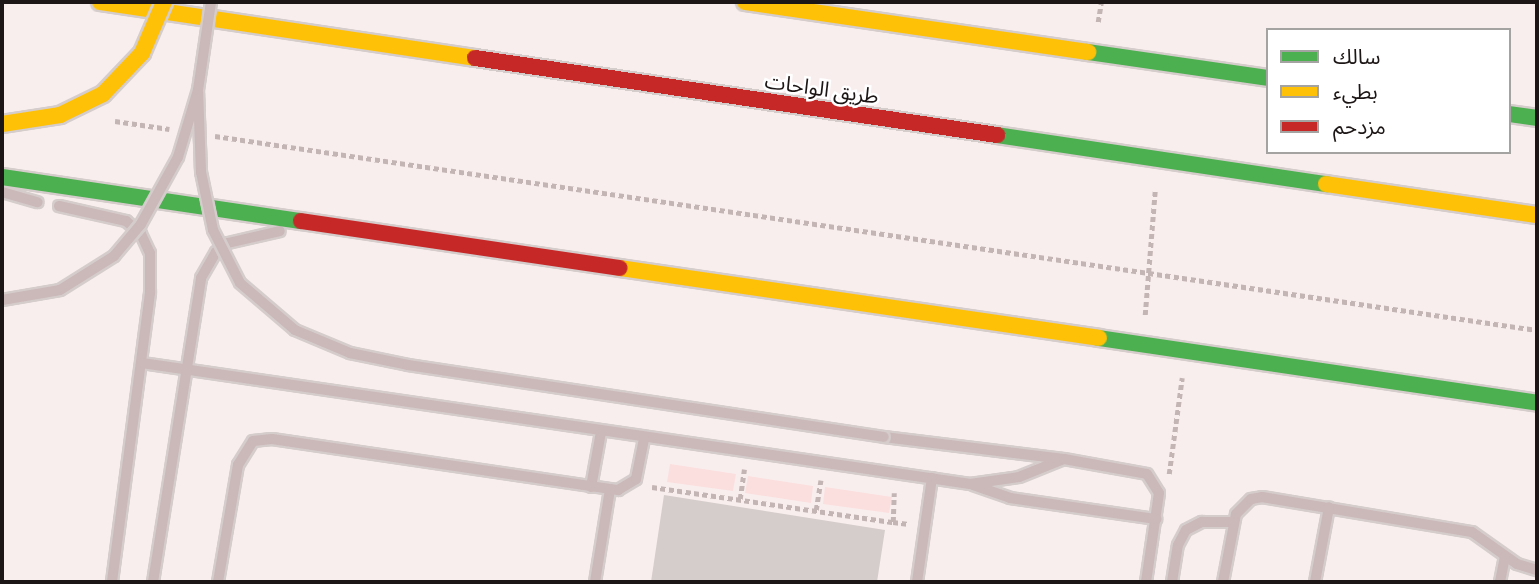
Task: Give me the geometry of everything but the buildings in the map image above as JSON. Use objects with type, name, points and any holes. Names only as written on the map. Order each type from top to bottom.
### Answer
[{"type":"main road","name":"طريق الواحات","points":[[100,2],[1537,215]]},
{"type":"main road","points":[[2,124],[60,116],[103,94],[142,52],[164,2]]},
{"type":"main road","points":[[745,2],[1266,78]]},
{"type":"main road","points":[[1511,114],[1537,118]]},
{"type":"main road","points":[[2,177],[1537,404]]},
{"type":"lane","points":[[2,300],[60,290],[114,256],[141,224],[178,156],[198,90],[211,2]]},
{"type":"lane","points":[[198,90],[201,172],[213,230],[240,283],[295,330],[350,353],[408,365],[884,437],[1064,458],[1140,471],[1157,486],[1159,501],[1146,582]]},
{"type":"lane","points":[[2,192],[38,202]]},
{"type":"lane","points":[[59,206],[106,214],[125,221],[141,234],[150,253],[152,274],[142,363],[112,582]]},
{"type":"lane","points":[[153,582],[201,278],[216,252],[242,237],[318,225]]},
{"type":"lane","points":[[142,363],[644,439],[932,478],[970,484],[1010,498],[1156,519]]},
{"type":"lane","points":[[591,487],[601,432]]},
{"type":"lane","points":[[218,582],[240,455],[245,447],[262,438],[610,489],[625,489],[636,479],[644,439]]},
{"type":"lane","points":[[970,484],[1019,477],[1064,458]]},
{"type":"lane","points":[[917,582],[932,478]]},
{"type":"lane","points":[[595,582],[610,489]]},
{"type":"lane","points":[[1223,582],[1233,522],[1241,506],[1262,497],[1472,531],[1505,556],[1537,570]]},
{"type":"lane","points":[[1315,582],[1329,507]]},
{"type":"lane","points":[[1172,582],[1178,545],[1186,530],[1202,522],[1233,522]]},
{"type":"lane","points":[[1500,582],[1505,556]]},
{"type":"path","points":[[111,120],[179,131]]},
{"type":"path","points":[[207,135],[1537,330]]},
{"type":"path","points":[[1142,347],[1158,159]]},
{"type":"path","points":[[1159,501],[1169,477],[1186,353]]},
{"type":"path","points":[[740,499],[746,453]]},
{"type":"path","points":[[816,510],[824,463]]},
{"type":"path","points":[[732,469],[757,473]]},
{"type":"path","points":[[656,478],[655,487],[893,522],[897,493],[884,491]]},
{"type":"path","points":[[808,480],[833,484]]},
{"type":"shaded area","points":[[670,464],[736,474],[733,491],[667,482]]},
{"type":"shaded area","points":[[748,476],[813,486],[811,503],[745,493]]},
{"type":"shaded area","points":[[825,487],[892,497],[889,513],[823,504]]},
{"type":"traffic: fast","points":[[1088,52],[1266,78]]},
{"type":"traffic: fast","points":[[1511,114],[1537,118]]},
{"type":"traffic: fast","points":[[997,135],[1326,184]]},
{"type":"traffic: fast","points":[[2,177],[301,221]]},
{"type":"traffic: fast","points":[[1099,338],[1537,403]]},
{"type":"traffic: slow","points":[[100,2],[475,58]]},
{"type":"traffic: slow","points":[[2,124],[60,115],[103,94],[142,53],[164,2]]},
{"type":"traffic: slow","points":[[745,2],[1088,52]]},
{"type":"traffic: slow","points":[[1326,184],[1537,215]]},
{"type":"traffic: slow","points":[[620,268],[1099,338]]},
{"type":"traffic: jam","points":[[475,58],[997,135]]},
{"type":"traffic: jam","points":[[301,221],[620,268]]}]
